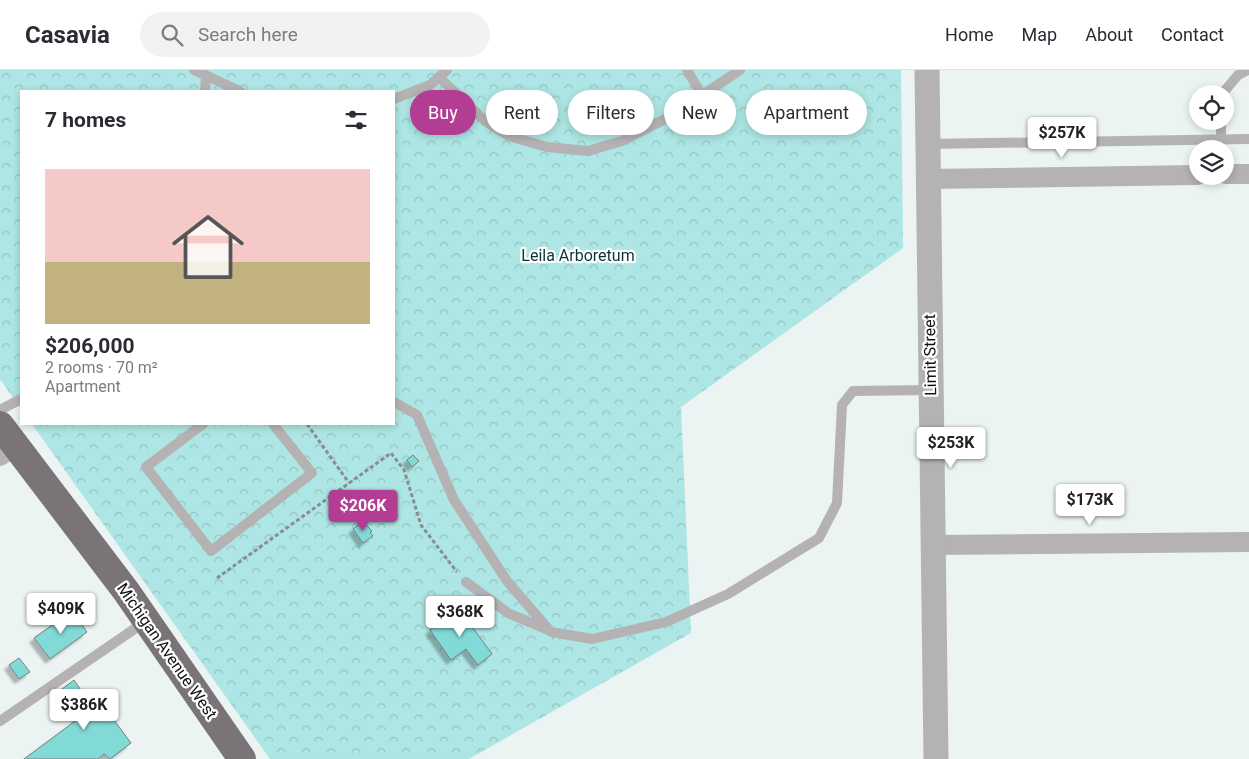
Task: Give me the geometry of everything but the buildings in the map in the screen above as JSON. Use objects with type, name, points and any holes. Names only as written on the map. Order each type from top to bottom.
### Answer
[{"type":"highway","name":"Michigan Avenue West","points":[[5,442],[147,620],[242,759]]},
{"type":"street","name":"Limit Street","points":[[927,70],[936,759]]},
{"type":"street","points":[[1234,174],[1249,174]]},
{"type":"street","points":[[928,179],[1189,175]]},
{"type":"street","points":[[932,545],[1249,542]]},
{"type":"lane","points":[[194,70],[238,90]]},
{"type":"lane","points":[[395,99],[430,84],[447,70]]},
{"type":"lane","points":[[687,70],[699,90]]},
{"type":"lane","points":[[710,90],[740,70]]},
{"type":"lane","points":[[1230,85],[1238,75],[1248,70]]},
{"type":"lane","points":[[205,90],[206,76]]},
{"type":"lane","points":[[439,77],[485,121],[509,136],[546,147],[588,151],[622,141],[664,120]]},
{"type":"lane","points":[[1221,130],[1221,140],[1249,139]]},
{"type":"lane","points":[[928,144],[1189,140]]},
{"type":"lane","points":[[466,582],[508,613],[551,632],[592,639],[666,622],[728,594],[819,538],[837,503],[842,405],[854,391],[930,390]]},
{"type":"lane","points":[[0,410],[20,400]]},
{"type":"lane","points":[[395,403],[417,415],[454,500],[507,581],[551,632]]},
{"type":"lane","points":[[202,425],[146,467],[211,551],[312,473],[274,425]]},
{"type":"lane","points":[[0,721],[147,620]]},
{"type":"path","points":[[308,425],[349,483]]},
{"type":"path","points":[[217,578],[391,453],[404,470],[408,489],[421,525],[448,562],[466,582]]},
{"type":"green space","name":"Leila Arboretum","points":[[0,70],[901,70],[903,248],[681,407],[691,633],[469,759],[270,759],[33,425],[395,425],[395,90],[20,90],[20,408],[0,379]]}]
